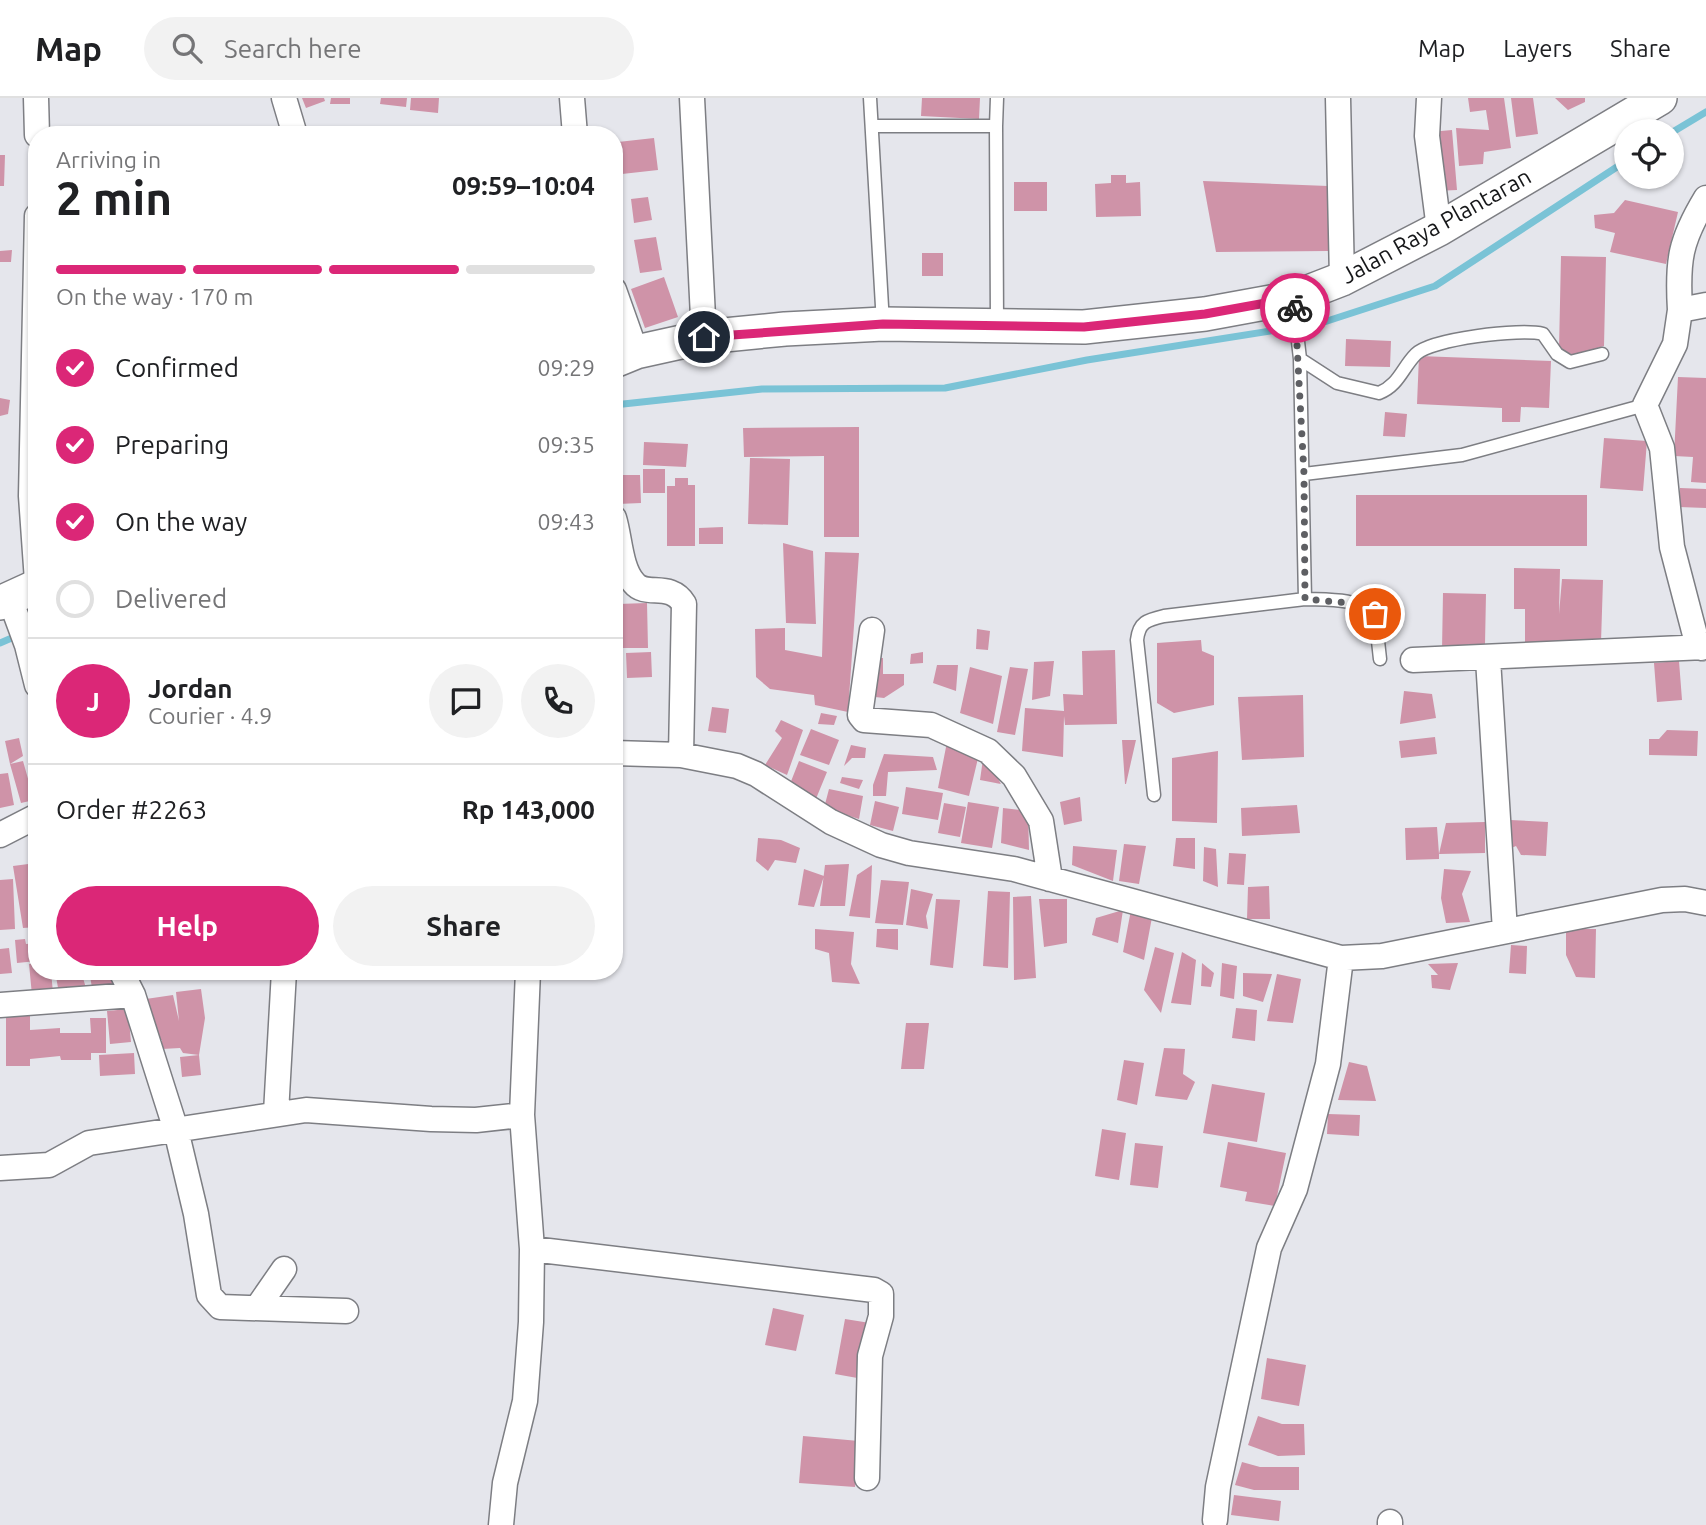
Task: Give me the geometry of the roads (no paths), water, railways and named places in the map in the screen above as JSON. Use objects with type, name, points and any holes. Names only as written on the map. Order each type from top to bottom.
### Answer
[{"type":"main road","name":"Jalan Raya Plantaran","points":[[625,357],[704,337],[883,324],[1084,327],[1205,314],[1294,309],[1342,279],[1439,229],[1660,98]]},
{"type":"street","points":[[36,98],[37,126]]},
{"type":"street","points":[[284,98],[292,126]]},
{"type":"street","points":[[572,98],[574,126]]},
{"type":"street","points":[[692,98],[704,337]]},
{"type":"street","points":[[1338,98],[1342,279]]},
{"type":"street","points":[[1429,98],[1427,136],[1439,229]]},
{"type":"street","points":[[1413,660],[1488,659],[1704,647],[1693,627],[1672,547],[1662,449],[1645,405],[1675,344],[1680,310],[1678,267],[1682,248],[1706,198]]},
{"type":"street","points":[[1680,310],[1706,305]]},
{"type":"street","points":[[623,555],[634,583],[640,588],[669,591],[678,596],[684,604],[681,755]]},
{"type":"street","points":[[15,596],[28,649]]},
{"type":"street","points":[[872,630],[860,715],[864,720],[931,725],[988,751],[1014,776],[1041,821],[1051,879]]},
{"type":"street","points":[[1488,659],[1506,931]]},
{"type":"street","points":[[623,753],[681,755],[715,760],[756,774],[863,839],[909,853],[1014,869],[1341,958],[1382,956],[1662,900],[1685,899],[1706,903]]},
{"type":"street","points":[[0,835],[28,821]]},
{"type":"street","points":[[1215,1520],[1220,1473],[1269,1248],[1295,1189],[1328,1064],[1341,958]]},
{"type":"street","points":[[126,980],[133,995],[176,1130],[199,1226],[209,1295],[220,1307],[346,1311]]},
{"type":"street","points":[[276,1113],[283,980]]},
{"type":"street","points":[[501,1525],[505,1483],[525,1401],[532,1249],[522,1115],[528,980]]},
{"type":"street","points":[[0,1005],[133,995]]},
{"type":"street","points":[[0,1168],[49,1165],[89,1143],[276,1113],[332,1110],[431,1119],[476,1120],[522,1115]]},
{"type":"street","points":[[532,1249],[860,1289],[881,1294],[881,1316],[870,1356],[867,1478]]},
{"type":"street","points":[[257,1308],[284,1269]]},
{"type":"lane","points":[[870,98],[883,324]]},
{"type":"lane","points":[[997,98],[997,325]]},
{"type":"lane","points":[[872,126],[996,126]]},
{"type":"lane","points":[[1294,309],[1300,359],[1305,599]]},
{"type":"lane","points":[[1300,359],[1337,383],[1379,393],[1395,384],[1420,351],[1493,332],[1543,334],[1557,354],[1570,362],[1602,354]]},
{"type":"lane","points":[[1304,474],[1462,455],[1645,405]]},
{"type":"lane","points":[[1154,795],[1137,640],[1138,629],[1147,620],[1305,599],[1338,600],[1368,607],[1375,614],[1380,659]]},
{"type":"waterway","points":[[1684,125],[1706,112]]},
{"type":"waterway","points":[[623,404],[762,389],[945,388],[1087,360],[1321,323],[1435,286],[1614,169]]},
{"type":"waterway","points":[[0,643],[28,631]]}]
